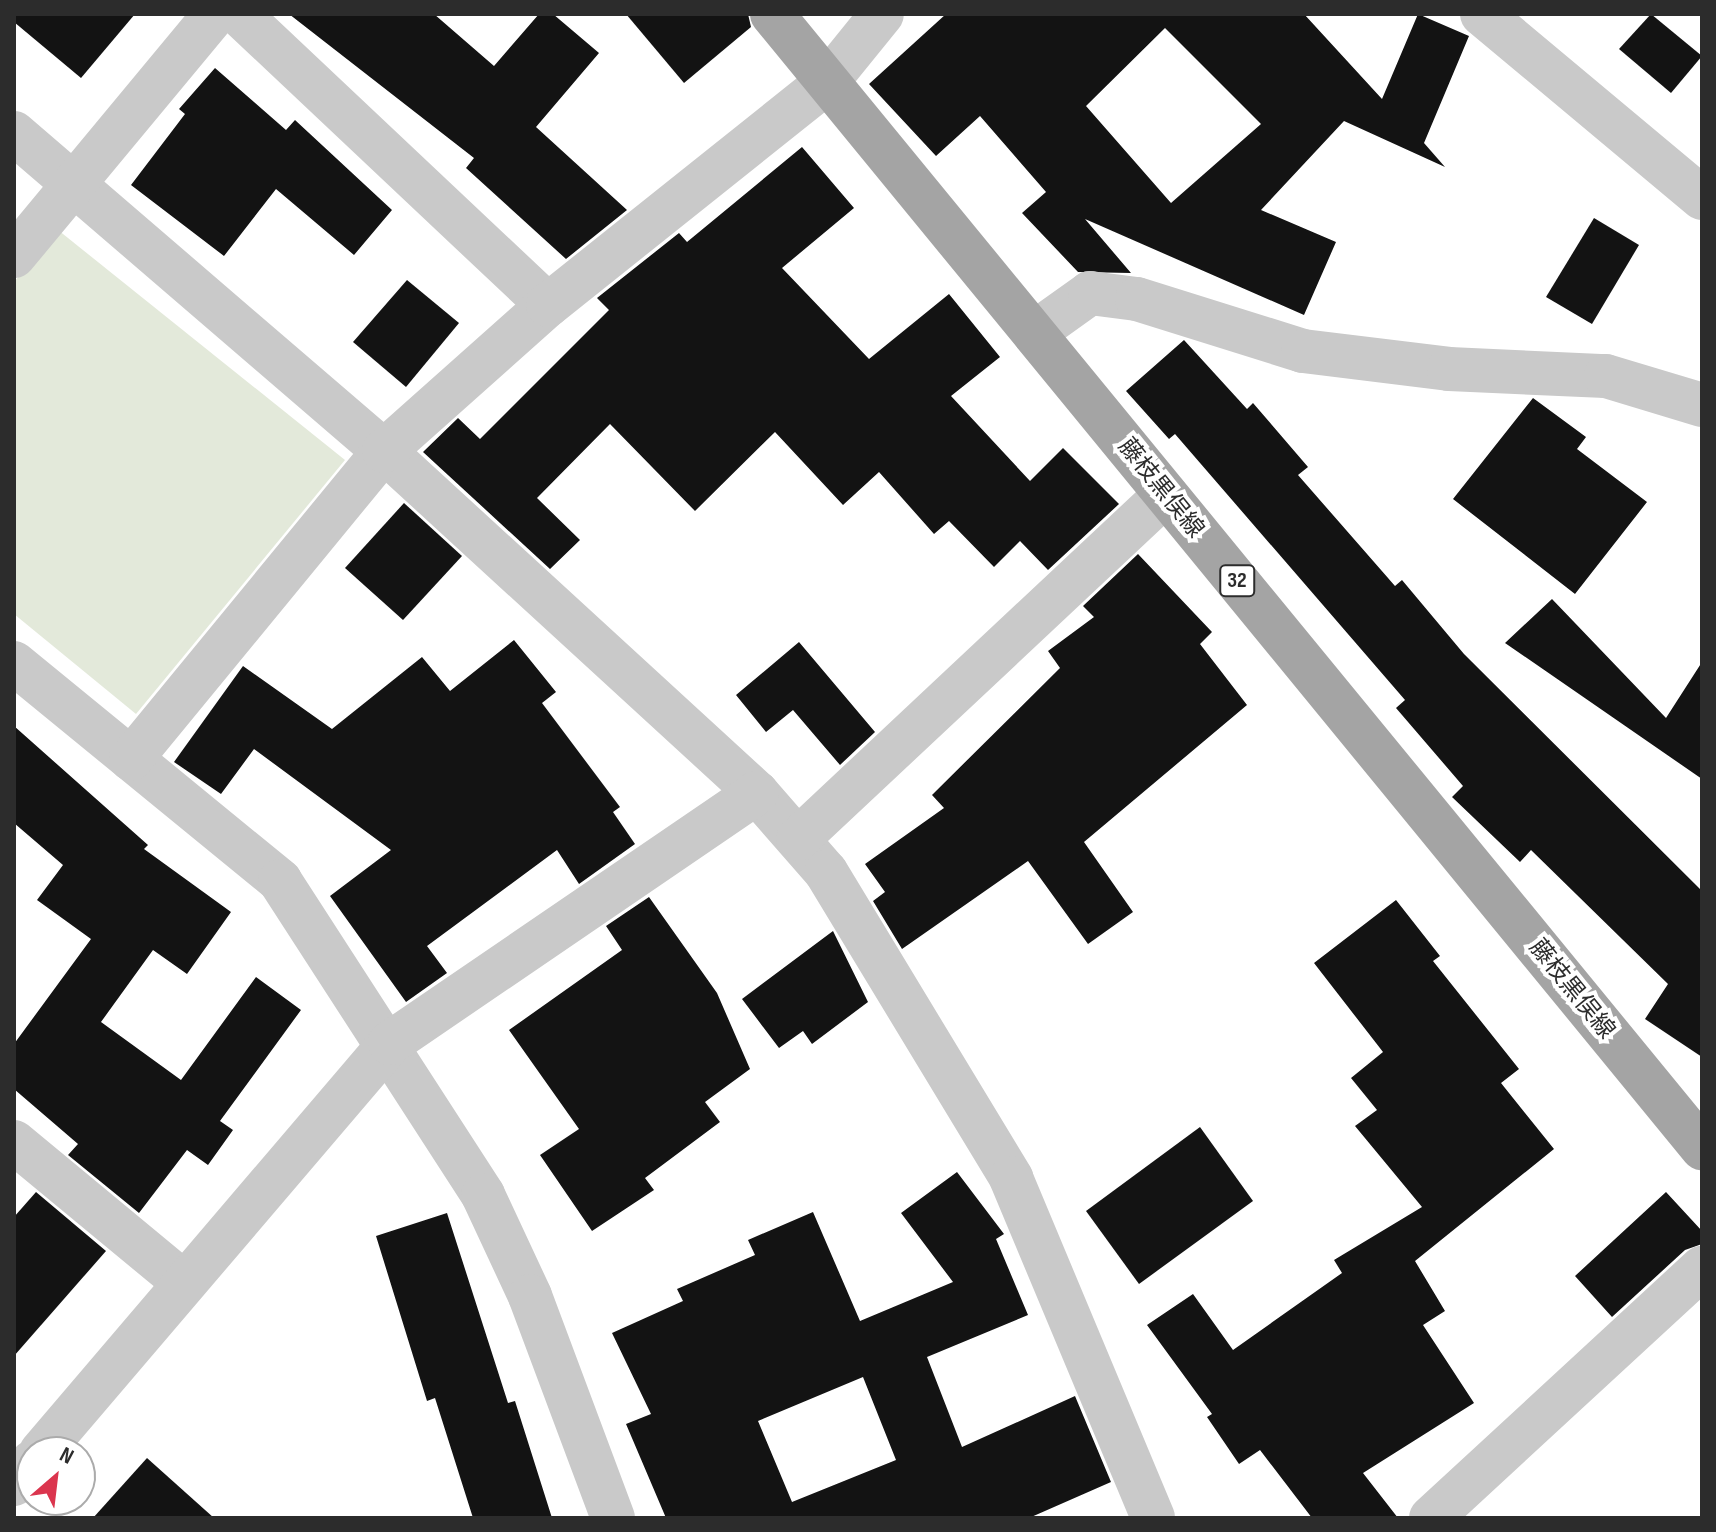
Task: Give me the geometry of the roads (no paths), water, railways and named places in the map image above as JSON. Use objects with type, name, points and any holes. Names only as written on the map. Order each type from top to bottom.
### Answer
[{"type":"main road","name":"藤枝黒俣線","points":[[772,14],[1701,1146]]},
{"type":"street","points":[[14,256],[215,14]]},
{"type":"street","points":[[239,14],[548,305]]},
{"type":"street","points":[[131,759],[384,451],[548,305],[827,82],[882,14]]},
{"type":"street","points":[[1482,14],[1702,198]]},
{"type":"street","points":[[14,133],[384,451],[757,793],[798,839],[843,898],[1011,1178],[1153,1518]]},
{"type":"street","points":[[1034,333],[1090,293],[1137,299],[1303,351],[1449,369],[1606,376],[1702,405]]},
{"type":"street","points":[[798,839],[1166,494]]},
{"type":"street","points":[[14,663],[280,881],[390,1043],[483,1195],[530,1296],[613,1518]]},
{"type":"street","points":[[54,1436],[390,1043],[757,793]]},
{"type":"street","points":[[14,1142],[183,1282]]},
{"type":"street","points":[[1431,1518],[1702,1268]]}]
